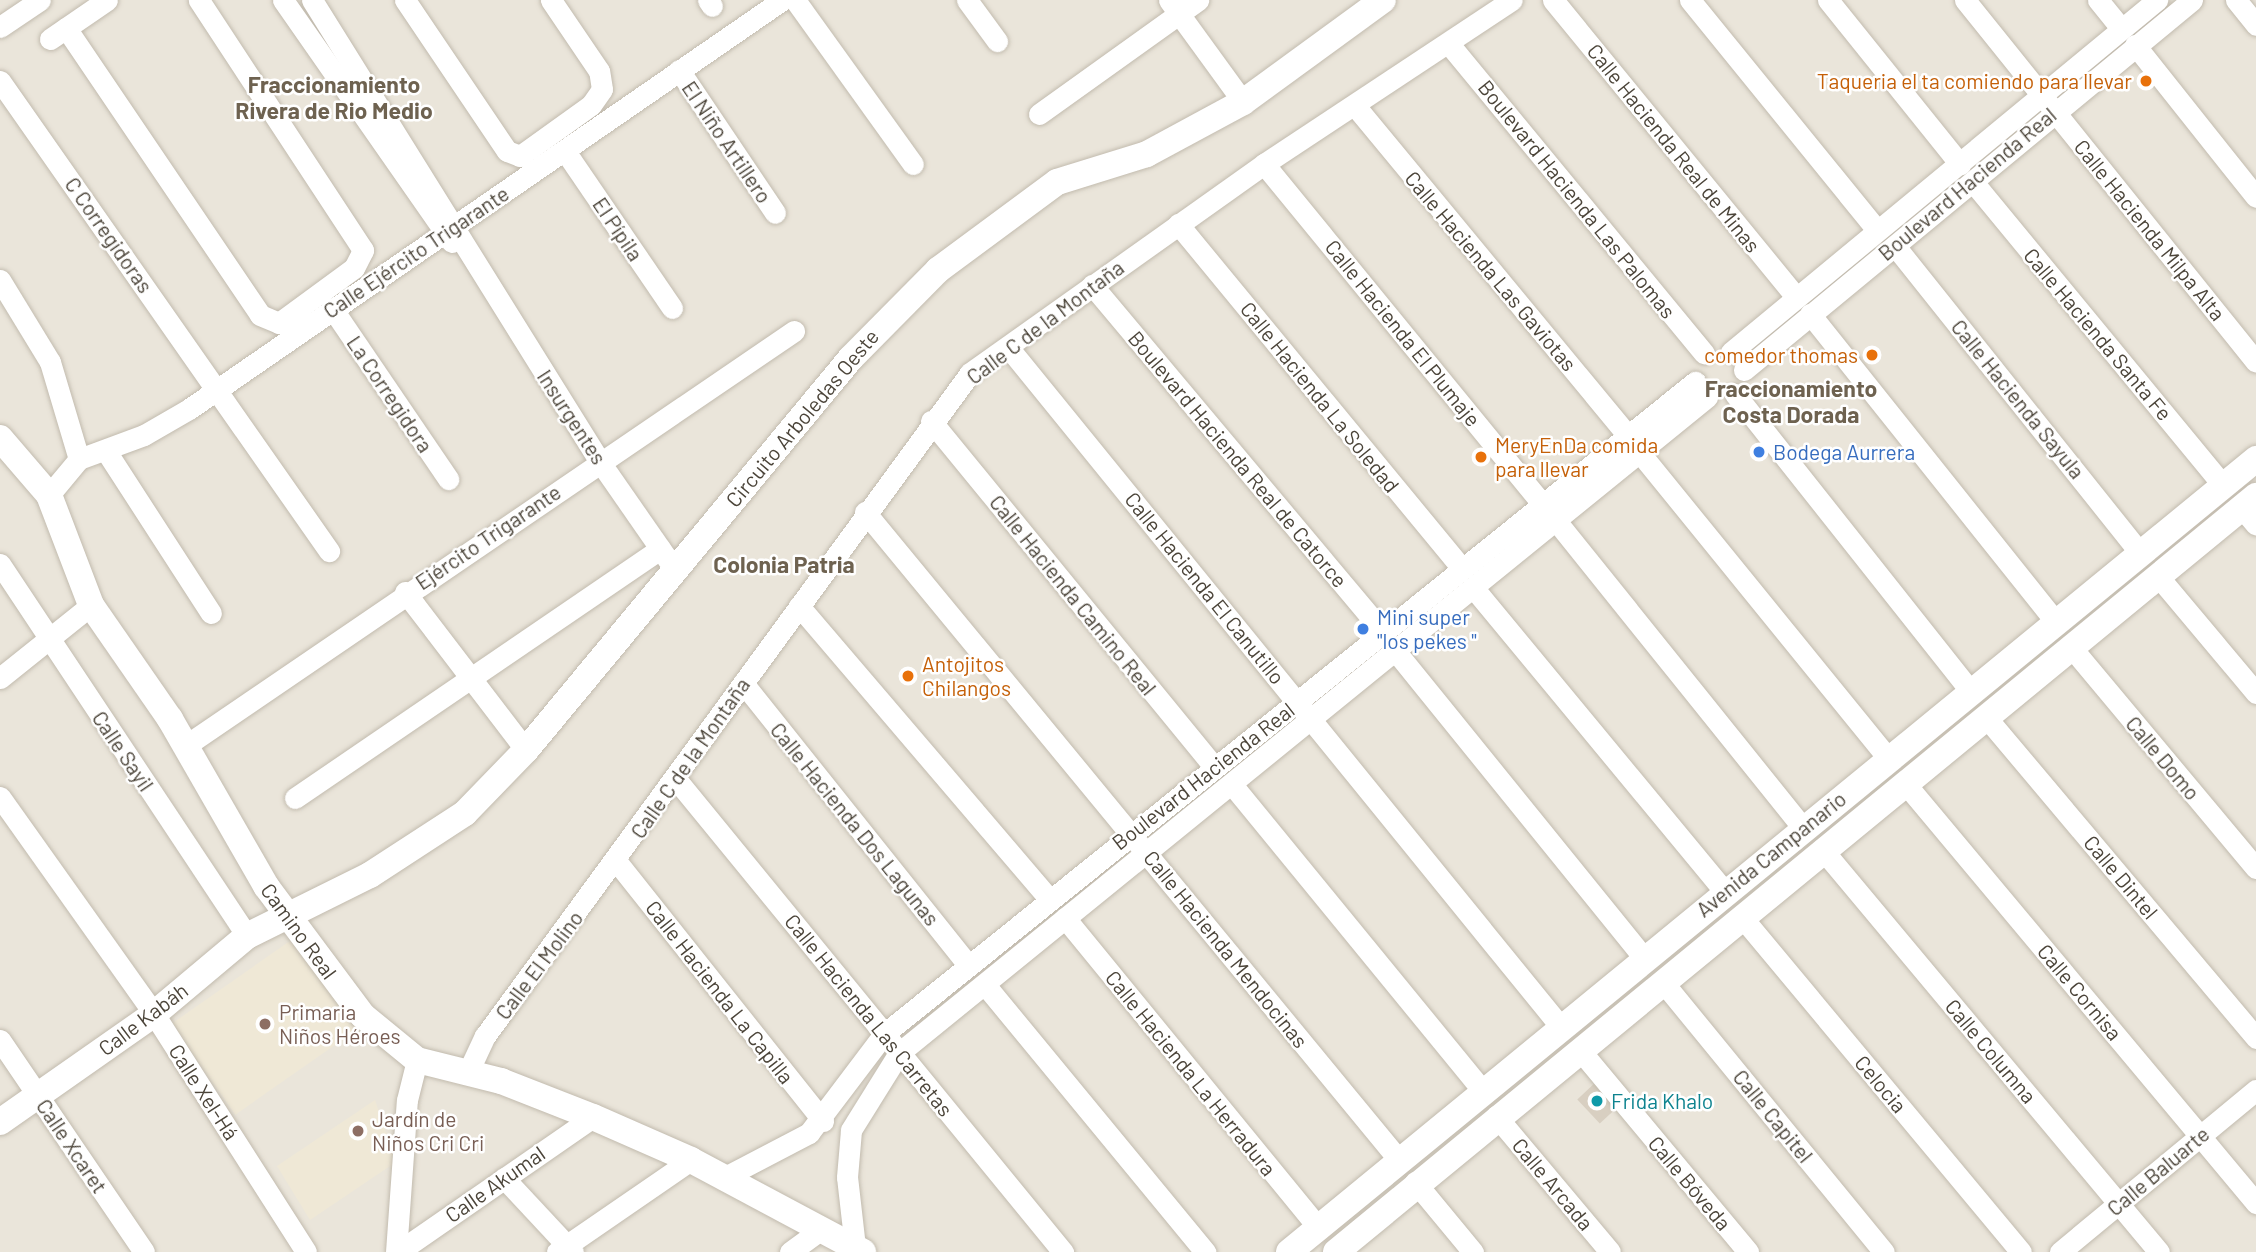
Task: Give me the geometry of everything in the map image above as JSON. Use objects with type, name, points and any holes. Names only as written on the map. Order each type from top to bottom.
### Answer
[{"type":"street","points":[[0,27],[40,0]]},
{"type":"street","points":[[107,0],[58,33],[260,315],[279,323],[354,268],[363,250],[199,0]]},
{"type":"street","points":[[283,0],[450,229]]},
{"type":"street","points":[[312,0],[450,229]]},
{"type":"street","points":[[405,0],[506,151],[520,156],[591,104],[602,89],[598,71],[551,0]]},
{"type":"street","name":"Calle Ejército Trigarante","points":[[79,459],[106,451],[218,389],[782,0]]},
{"type":"street","points":[[795,0],[913,164]]},
{"type":"street","points":[[967,0],[997,41]]},
{"type":"street","points":[[1039,114],[1174,7],[1198,0]]},
{"type":"street","name":"Circuito Arboledas Oeste","points":[[285,915],[347,888],[436,834],[526,750],[668,559],[851,358],[938,270],[1057,182],[1147,154],[1243,102],[1383,0]]},
{"type":"street","name":"Calle C de la Montaña","points":[[617,862],[865,512],[970,373],[1264,164],[1356,107],[1512,0]]},
{"type":"street","name":"Calle Hacienda Real de Minas","points":[[1553,0],[1795,296]]},
{"type":"street","points":[[1690,0],[1877,230]]},
{"type":"street","name":"Calle Hacienda Santa Fe","points":[[1828,0],[1966,173],[2223,485]]},
{"type":"street","name":"Calle Hacienda Milpa Alta","points":[[1965,0],[2256,362]]},
{"type":"street","points":[[2098,0],[2121,28]]},
{"type":"street","name":"Boulevard Hacienda Real","points":[[1744,370],[1895,246],[1966,173],[2048,102],[2121,28],[2157,0]]},
{"type":"street","name":"Boulevard Hacienda Real","points":[[2048,102],[2135,45],[2192,0]]},
{"type":"street","points":[[2236,0],[2256,25]]},
{"type":"street","points":[[1174,7],[1243,102]]},
{"type":"street","name":"Boulevard Hacienda Las Palomas","points":[[1450,44],[1704,353]]},
{"type":"street","points":[[2135,45],[2256,197]]},
{"type":"street","name":"El Niño Artillero","points":[[679,70],[775,213]]},
{"type":"street","name":"C Corregidoras","points":[[0,81],[329,551]]},
{"type":"street","name":"Calle Hacienda Las Gaviotas","points":[[1356,107],[1627,435]]},
{"type":"street","name":"El Pípila","points":[[565,151],[672,308]]},
{"type":"street","name":"Calle Hacienda El Plumaje","points":[[1264,164],[1541,503]]},
{"type":"street","name":"Boulevard Hacienda Real","points":[[1731,352],[1877,230],[1966,173]]},
{"type":"street","name":"Calle Hacienda La Soledad","points":[[1178,224],[1462,569]]},
{"type":"street","name":"Insurgentes","points":[[450,229],[474,262],[600,462],[668,559]]},
{"type":"street","name":"Calle Hacienda Sayula","points":[[1895,246],[2140,553]]},
{"type":"street","points":[[0,280],[50,362],[79,459],[48,495]]},
{"type":"street","name":"Boulevard Hacienda Real de Catorce","points":[[1092,285],[1383,632]]},
{"type":"street","name":"La Corregidora","points":[[332,308],[448,479]]},
{"type":"street","points":[[1810,314],[2055,621]]},
{"type":"street","name":"Ejército Trigarante","points":[[186,746],[405,592],[794,331]]},
{"type":"street","name":"Calle Hacienda El Canutillo","points":[[1007,347],[1560,1026]]},
{"type":"street","points":[[1735,394],[1744,370],[1731,352],[1704,353],[1701,390],[1735,394],[1970,691]]},
{"type":"street","name":"Boulevard Hacienda Real","points":[[725,1177],[822,1121],[884,1034],[1130,832],[1215,768],[1627,435],[1701,390]]},
{"type":"street","name":"Boulevard Hacienda Real","points":[[859,1250],[847,1177],[851,1130],[899,1053],[986,986],[1065,918],[1147,853],[1234,788],[1476,590],[1640,453],[1701,390]]},
{"type":"street","name":"Calle Hacienda Camino Real","points":[[931,422],[1215,768]]},
{"type":"street","name":"Camino Real","points":[[0,438],[48,495],[91,605],[186,746],[285,915],[362,1015],[417,1060],[468,1072],[593,1117],[691,1160],[859,1250]]},
{"type":"street","points":[[106,451],[211,613]]},
{"type":"street","points":[[1640,453],[1888,758]]},
{"type":"street","name":"Avenida Campanario","points":[[1289,1252],[1560,1026],[2256,459]]},
{"type":"street","name":"Avenida Campanario","points":[[1335,1251],[1415,1182],[2157,576],[2251,509]]},
{"type":"street","name":"Calle Hacienda Mendocinas","points":[[865,512],[1399,1160]]},
{"type":"street","points":[[1557,522],[1804,828]]},
{"type":"street","points":[[295,798],[471,680],[668,559]]},
{"type":"street","name":"Calle Sayil","points":[[0,564],[247,936]]},
{"type":"street","points":[[2157,576],[2256,693]]},
{"type":"street","points":[[1476,590],[1725,892]]},
{"type":"street","points":[[405,592],[526,750]]},
{"type":"street","points":[[0,678],[91,605]]},
{"type":"street","points":[[799,606],[1050,900]]},
{"type":"street","name":"Calle Domo","points":[[2071,647],[2256,868]]},
{"type":"street","points":[[1397,653],[1644,958]]},
{"type":"street","name":"Calle Hacienda Dos Lagunas","points":[[743,684],[968,965]]},
{"type":"street","name":"Calle Dintel","points":[[1985,716],[2256,1038]]},
{"type":"street","name":"Calle Hacienda Las Carretas","points":[[675,778],[1063,1252]]},
{"type":"street","name":"Calle Cornisa","points":[[1904,782],[2256,1203]]},
{"type":"street","points":[[1234,788],[1482,1090]]},
{"type":"street","name":"Calle Xel-Há","points":[[0,797],[154,1014],[306,1252]]},
{"type":"street","name":"Calle Columna","points":[[1822,849],[2159,1252]]},
{"type":"street","name":"Calle El Molino","points":[[468,1072],[485,1036],[617,862]]},
{"type":"street","name":"Calle Hacienda La Capilla","points":[[617,862],[822,1121]]},
{"type":"street","name":"Calle Kabáh","points":[[0,1122],[154,1014],[247,936],[285,915]]},
{"type":"street","name":"Celocia","points":[[1741,916],[2021,1252]]},
{"type":"street","name":"Calle Hacienda La Herradura","points":[[1065,918],[1318,1227]]},
{"type":"street","name":"Calle Capitel","points":[[1662,981],[1884,1252]]},
{"type":"street","points":[[986,986],[1205,1252]]},
{"type":"street","name":"Calle Xcaret","points":[[0,1040],[144,1252]]},
{"type":"street","name":"Calle Bóveda","points":[[1579,1049],[1748,1252]]},
{"type":"street","points":[[397,1252],[407,1100],[417,1060]]},
{"type":"street","name":"Calle Baluarte","points":[[2060,1252],[2256,1090]]},
{"type":"street","name":"Calle Arcada","points":[[1496,1116],[1610,1252]]},
{"type":"street","name":"Calle Akumal","points":[[397,1252],[593,1117]]},
{"type":"street","points":[[504,1178],[565,1250],[691,1160]]},
{"type":"street","points":[[1415,1182],[1473,1252]]},
{"type":"street","points":[[790,1252],[822,1229]]},
{"type":"shaded area","points":[[0,0],[2256,0],[2256,1252],[0,1252]]},
{"type":"shaded area","name":"Primaria Niños Héroes","points":[[297,936],[361,1027],[235,1115],[172,1024]]},
{"type":"shaded area","name":"Jardín de Niños Cri Cri","points":[[375,1100],[396,1162],[310,1220],[277,1166]]},
{"type":"building","name":"Frida Khalo","points":[[1597,1081],[1620,1105],[1600,1124],[1577,1099]]},
{"type":"place","name":"Taqueria el ta comiendo para llevar","points":[[2146,81]]},
{"type":"place","name":"comedor thomas","points":[[1872,355]]},
{"type":"place","name":"Bodega Aurrera","points":[[1759,452]]},
{"type":"place","name":"MeryEnDa comida para llevar","points":[[1481,457]]},
{"type":"place","name":"Mini super \"los pekes \"","points":[[1363,629]]},
{"type":"place","name":"Antojitos Chilangos","points":[[908,676]]},
{"type":"place","name":"Primaria Niños Héroes","points":[[265,1024]]},
{"type":"place","name":"Frida Khalo","points":[[1597,1101]]},
{"type":"place","name":"Jardín de Niños Cri Cri","points":[[358,1131]]},
{"type":"district","name":"Fraccionamiento Rivera de Rio Medio","points":[[334,97]]},
{"type":"district","name":"Fraccionamiento Costa Dorada","points":[[1791,401]]},
{"type":"district","name":"Colonia Patria","points":[[784,564]]}]
